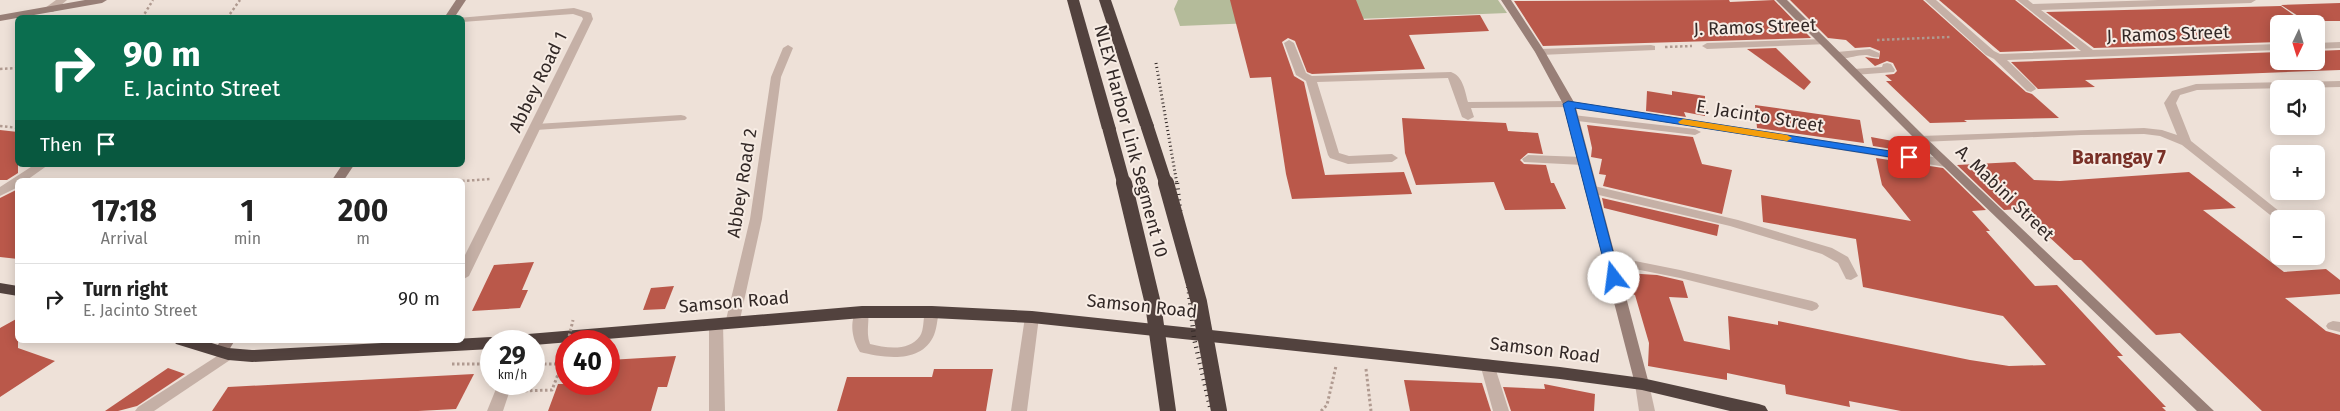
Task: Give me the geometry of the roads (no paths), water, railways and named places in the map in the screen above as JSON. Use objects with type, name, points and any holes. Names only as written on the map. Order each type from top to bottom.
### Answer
[{"type":"highway","name":"NLEX Harbor Link Segment 10","points":[[1073,0],[1130,200],[1150,293],[1168,411]]},
{"type":"highway","name":"NLEX Harbor Link Segment 10","points":[[1105,0],[1172,197],[1203,326],[1219,411]]},
{"type":"highway","points":[[0,288],[15,290]]},
{"type":"highway","name":"Samson Road","points":[[545,339],[862,312],[932,312],[1032,317],[1487,364],[1642,384],[1759,411]]},
{"type":"highway","points":[[198,343],[226,348],[300,355],[429,344],[480,343]]},
{"type":"street","points":[[49,10],[62,0]]},
{"type":"street","points":[[18,15],[102,0]]},
{"type":"street","points":[[451,15],[461,0]]},
{"type":"street","points":[[1506,0],[1540,52],[1568,104],[1573,118],[1642,384],[1647,411]]},
{"type":"street","name":"A. Mabini Street","points":[[1781,0],[1921,139],[2206,411]]},
{"type":"street","points":[[1930,0],[1998,57],[2031,89]]},
{"type":"street","points":[[2022,0],[2091,54]]},
{"type":"street","points":[[2030,7],[2251,0]]},
{"type":"street","name":"Abbey Road 1","points":[[465,19],[574,11],[587,15],[588,19],[465,270]]},
{"type":"street","points":[[0,18],[15,16]]},
{"type":"street","name":"J. Ramos Street","points":[[1707,46],[1824,42]]},
{"type":"street","points":[[1289,43],[1301,75],[1311,79],[1446,74],[1455,79],[1468,117]]},
{"type":"street","points":[[2325,46],[2340,45]]},
{"type":"street","name":"J. Ramos Street","points":[[1998,57],[2270,47]]},
{"type":"street","name":"Abbey Road 2","points":[[716,411],[724,324],[756,219],[776,77],[788,48]]},
{"type":"street","points":[[1540,52],[1651,48]]},
{"type":"street","points":[[1837,55],[1870,52],[1875,55]]},
{"type":"street","points":[[1854,72],[1890,70],[1888,66]]},
{"type":"street","points":[[1311,79],[1334,155],[1348,160],[1392,158]]},
{"type":"street","points":[[2186,143],[2170,103],[2176,93],[2196,87],[2340,84]]},
{"type":"street","name":"E. Jacinto Street","points":[[1464,105],[1568,104],[1946,163]]},
{"type":"street","points":[[536,127],[681,118]]},
{"type":"street","points":[[1573,118],[1694,132]]},
{"type":"street","points":[[1921,139],[2144,131],[2162,133],[2186,143],[2272,210]]},
{"type":"street","points":[[1528,159],[1583,161]]},
{"type":"street","points":[[21,178],[39,167]]},
{"type":"street","points":[[339,178],[347,167]]},
{"type":"street","points":[[0,192],[15,182]]},
{"type":"street","points":[[1590,189],[1733,223],[1828,251],[1843,260],[1851,276]]},
{"type":"street","points":[[1610,260],[1680,274],[1812,306]]},
{"type":"street","points":[[862,312],[859,327],[860,339],[865,348],[887,353],[910,351],[926,338],[932,312]]},
{"type":"street","points":[[1019,411],[1032,317]]},
{"type":"street","points":[[143,411],[226,348]]},
{"type":"street","points":[[1487,364],[1501,411]]},
{"type":"street","points":[[495,411],[501,395]]},
{"type":"railway","points":[[1156,63],[1177,184]]},
{"type":"railway","points":[[1177,183],[1194,338],[1211,411]]},
{"type":"district","name":"Barangay 7","points":[[2119,157]]}]
